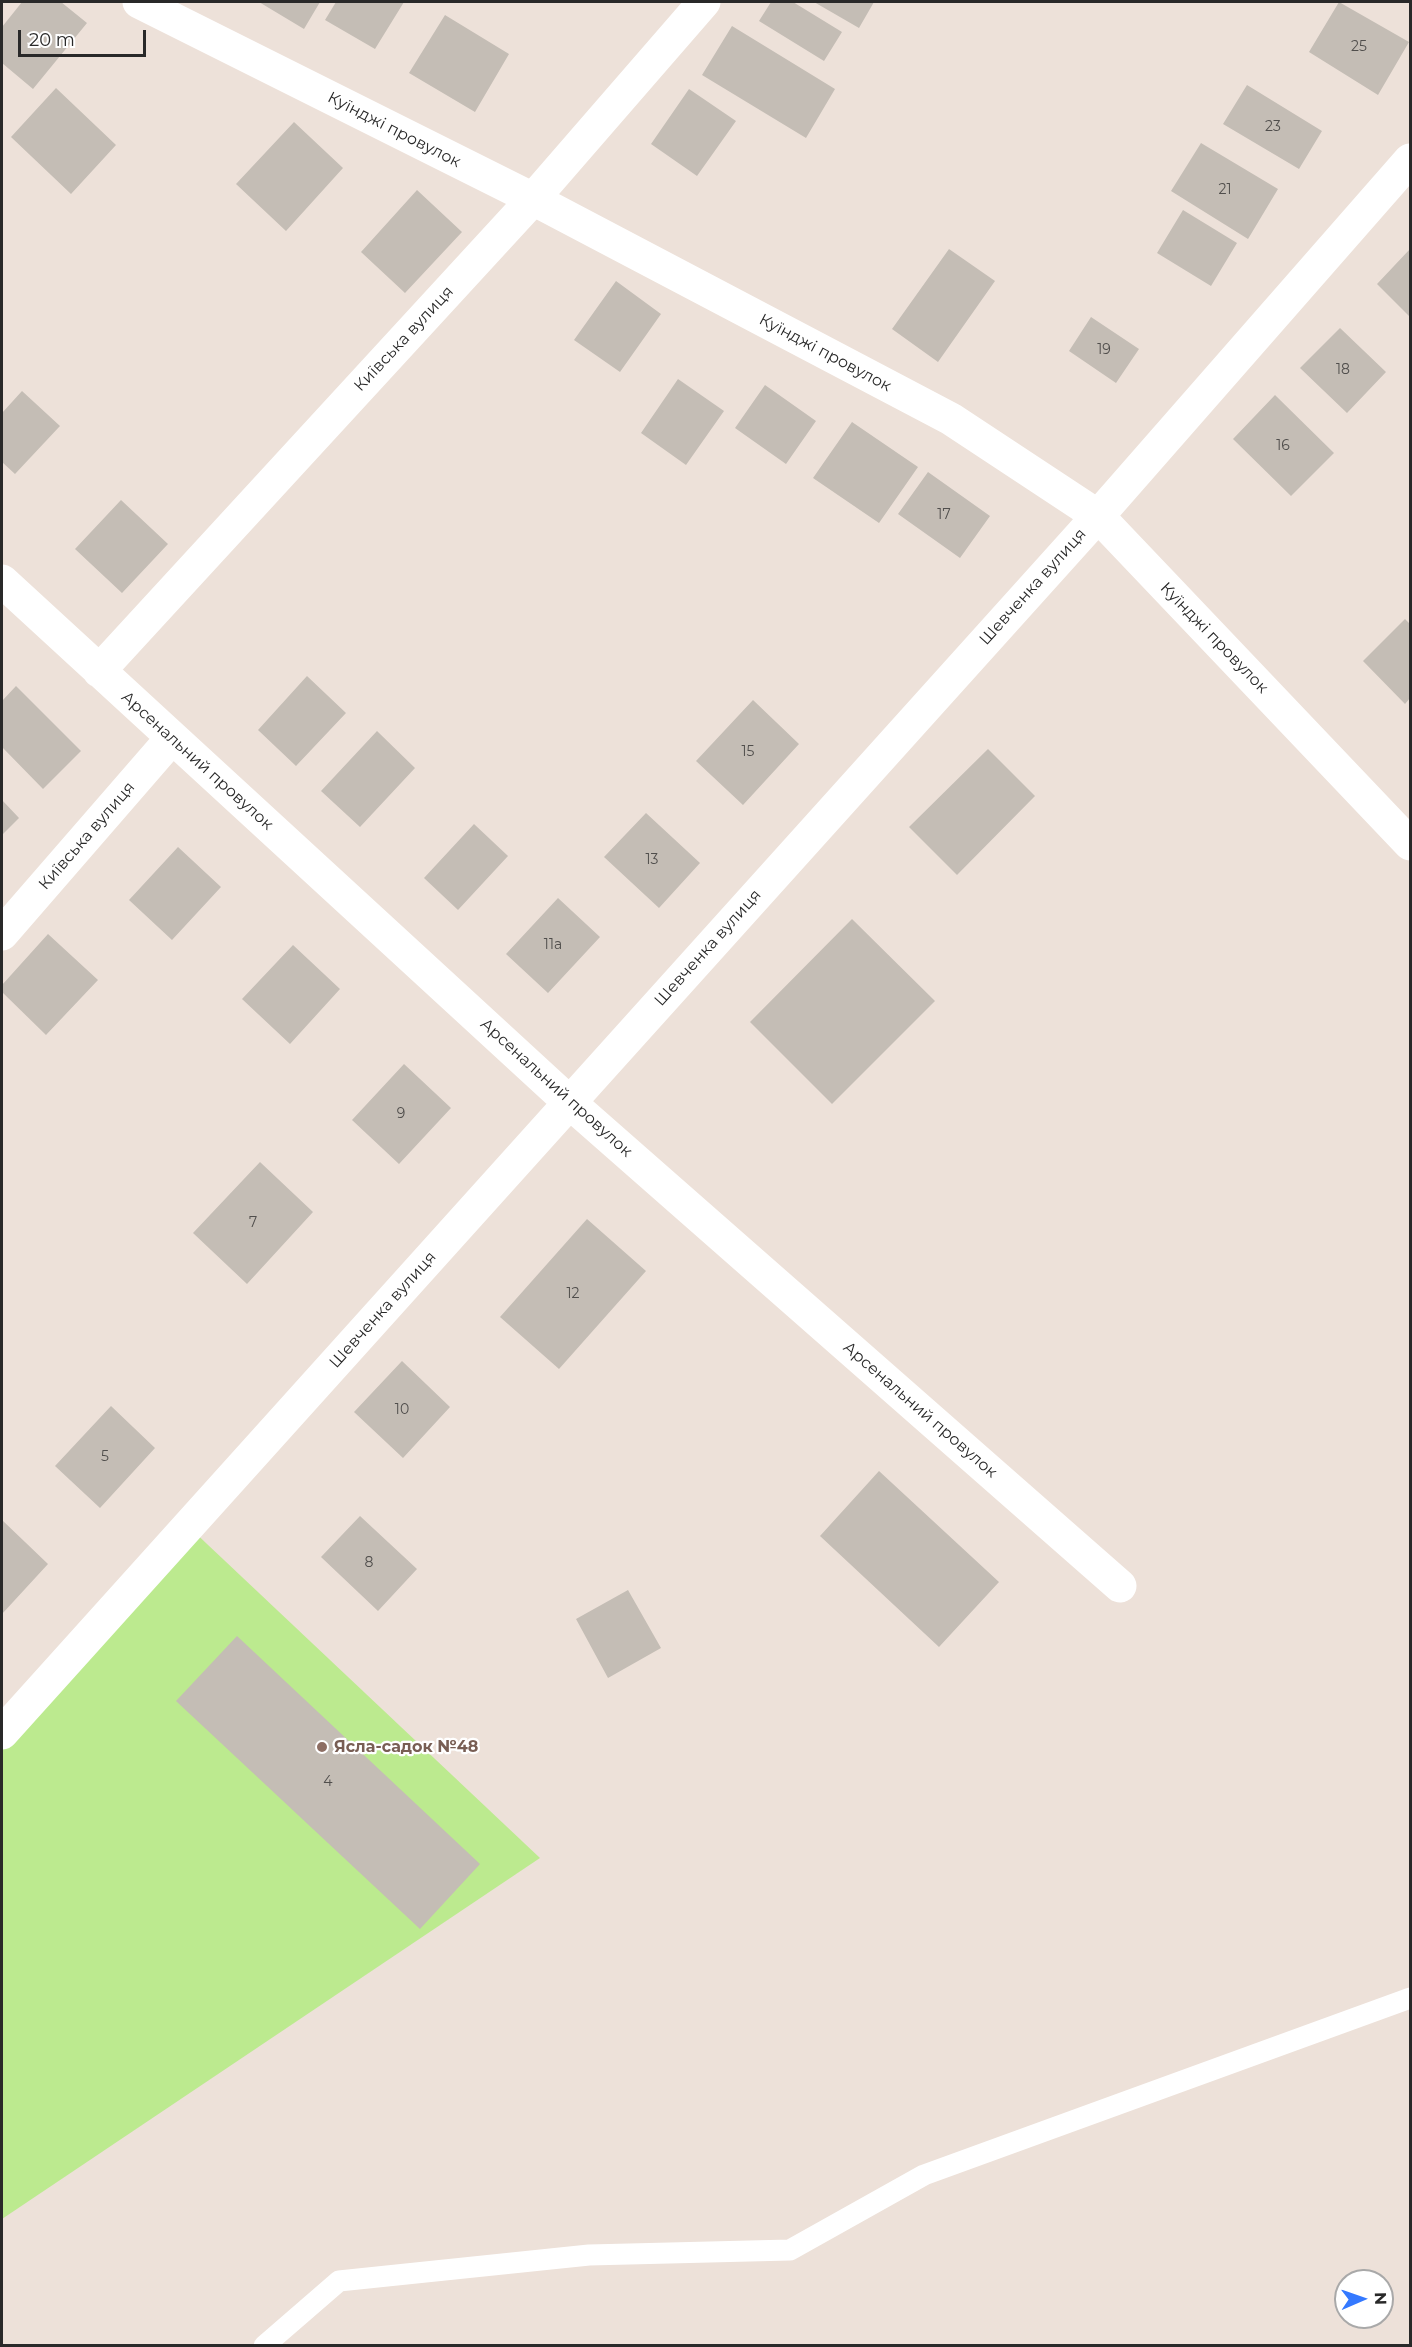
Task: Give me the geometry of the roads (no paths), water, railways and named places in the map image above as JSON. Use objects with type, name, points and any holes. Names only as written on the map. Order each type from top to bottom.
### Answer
[{"type":"street","name":"Куїнджі провулок","points":[[140,2],[533,199],[951,419],[1098,516],[1410,844]]},
{"type":"street","name":"Київська вулиця","points":[[99,671],[533,199],[704,2]]},
{"type":"street","name":"Шевченка вулиця","points":[[2,1733],[1098,516],[1410,160]]},
{"type":"street","name":"Арсенальний провулок","points":[[2,581],[569,1102],[1120,1586]]},
{"type":"street","name":"Київська вулиця","points":[[2,934],[172,738]]},
{"type":"lane","points":[[264,2346],[339,2282],[589,2254],[790,2250],[924,2175],[1410,1998]]},
{"type":"place","name":"Ясла-садок №48","points":[[322,1747]]}]
